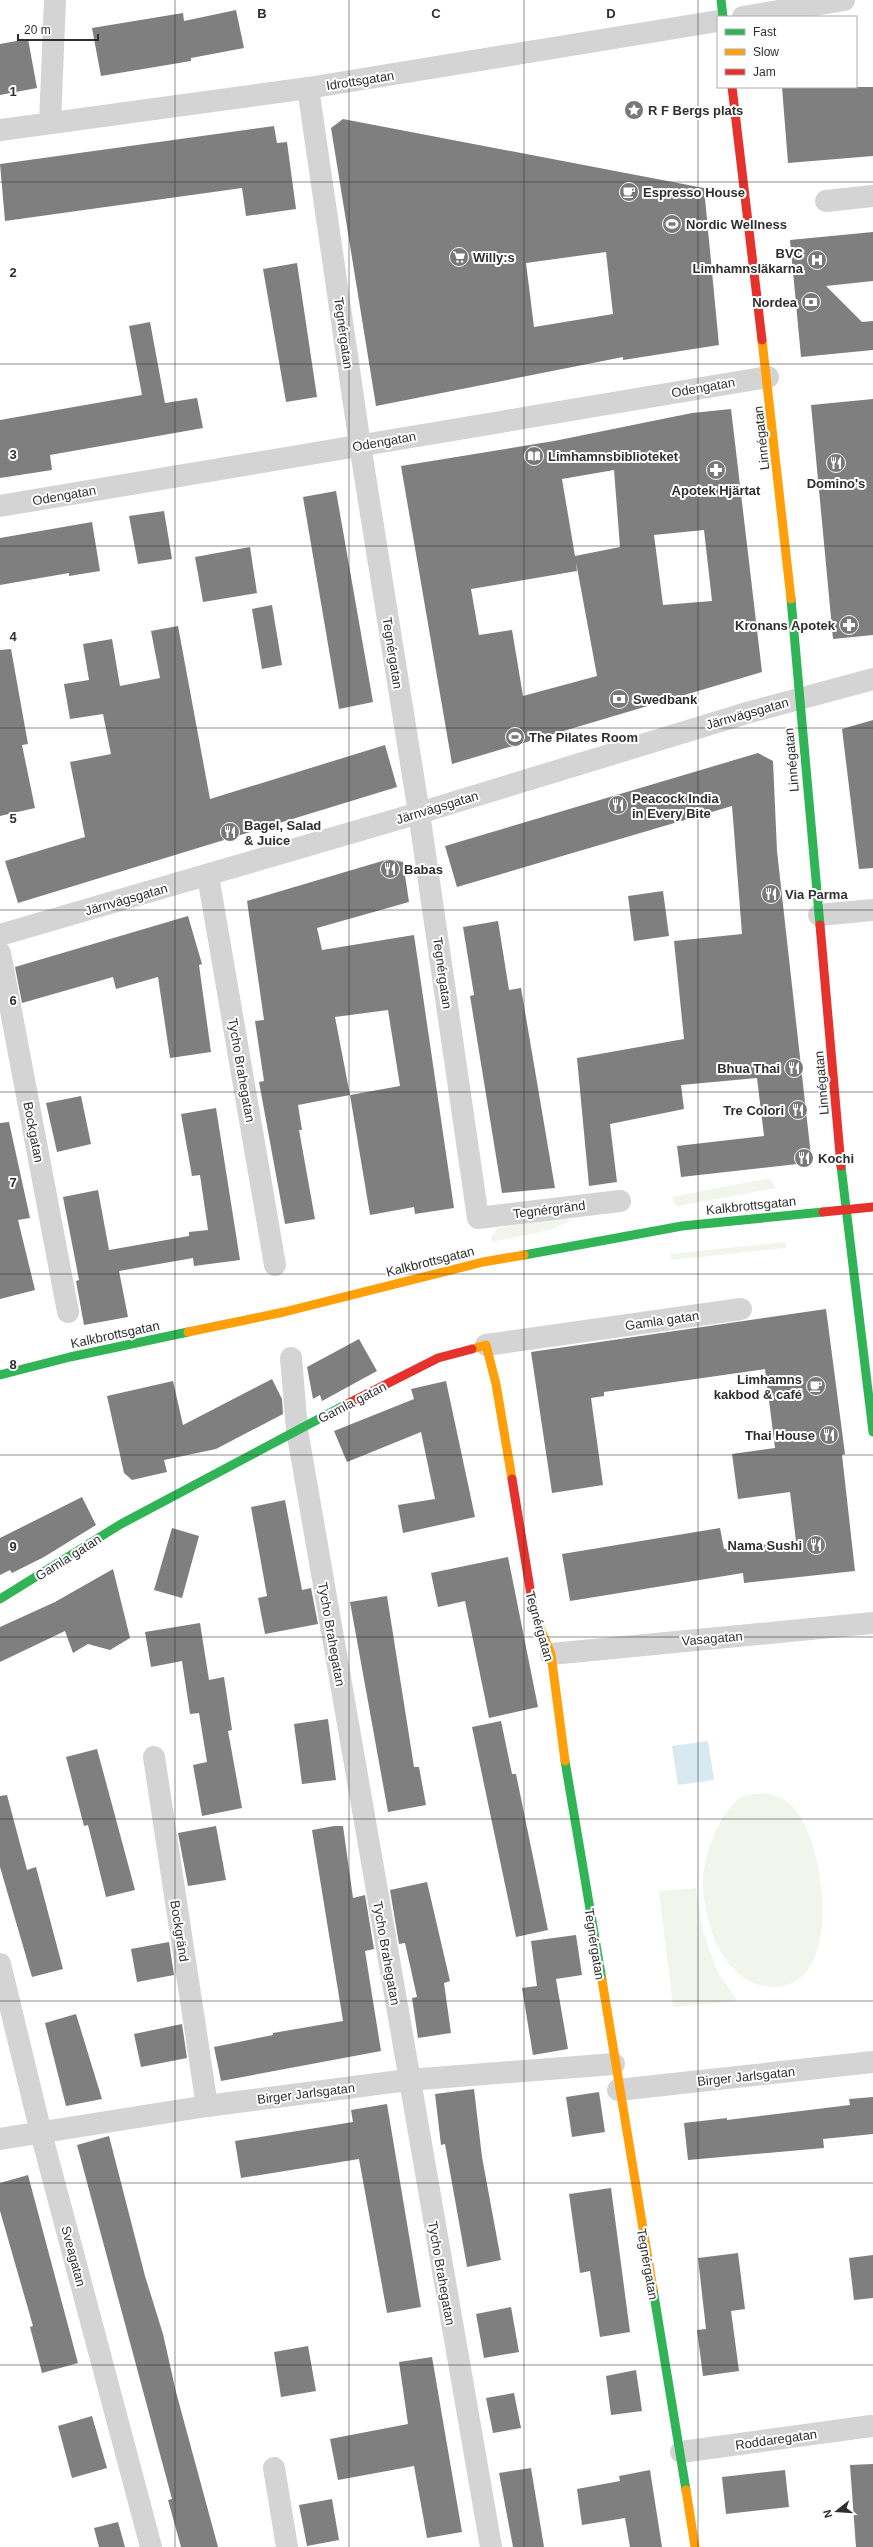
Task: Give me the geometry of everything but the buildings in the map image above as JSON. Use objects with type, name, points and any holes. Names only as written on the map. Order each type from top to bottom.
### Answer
[{"type":"street","points":[[50,123],[55,0]]},
{"type":"street","points":[[722,0],[723,16]]},
{"type":"street","points":[[749,16],[844,0]]},
{"type":"street","name":"Idrottsgatan","points":[[0,130],[308,88],[717,21]]},
{"type":"street","name":"Tegnérgatan","points":[[308,88],[360,445],[419,813],[478,1218]]},
{"type":"street","name":"Linnégatan","points":[[732,88],[768,377],[795,629],[799,698],[840,1156],[848,1209],[873,1432]]},
{"type":"street","points":[[826,201],[873,196]]},
{"type":"street","name":"Odengatan","points":[[0,506],[768,377]]},
{"type":"street","name":"Järnvägsgatan","points":[[0,935],[208,876],[799,698],[873,679]]},
{"type":"street","name":"Tycho Brahegatan","points":[[208,876],[276,1265]]},
{"type":"street","points":[[819,915],[873,910]]},
{"type":"street","name":"Bockgatan","points":[[0,953],[68,1312]]},
{"type":"street","name":"Tegnérgränd","points":[[478,1218],[620,1201]]},
{"type":"street","name":"Kalkbrottsgatan","points":[[0,1375],[70,1357],[284,1312],[483,1262],[682,1226],[873,1207]]},
{"type":"street","name":"Gamla gatan","points":[[0,1599],[121,1524],[297,1430],[438,1358],[486,1345],[741,1309]]},
{"type":"street","name":"Tegnérgatan","points":[[486,1345],[496,1384],[533,1609],[551,1654],[556,1704],[618,2090],[696,2547]]},
{"type":"street","name":"Tycho Brahegatan","points":[[291,1358],[297,1430],[408,2080],[491,2547]]},
{"type":"street","name":"Vasagatan","points":[[551,1654],[873,1623]]},
{"type":"street","name":"Bockgränd","points":[[154,1757],[207,2106]]},
{"type":"street","name":"Sveagatan","points":[[0,1964],[41,2133],[151,2547]]},
{"type":"street","name":"Birger Jarlsgatan","points":[[618,2090],[873,2062]]},
{"type":"street","name":"Birger Jarlsgatan","points":[[0,2139],[207,2106],[408,2080],[614,2064]]},
{"type":"street","name":"Roddaregatan","points":[[681,2452],[871,2426]]},
{"type":"street","points":[[274,2468],[287,2547]]},
{"type":"shaded area","points":[[770,1179],[776,1188],[679,1206],[675,1205],[672,1197]]},
{"type":"shaded area","points":[[566,1216],[568,1222],[550,1230],[492,1242],[491,1237],[498,1228]]},
{"type":"shaded area","points":[[786,1242],[786,1248],[671,1260],[670,1254]]},
{"type":"shaded area","points":[[708,1741],[714,1780],[678,1785],[672,1746]]},
{"type":"shaded area","points":[[764,1793],[774,1795],[789,1803],[803,1822],[814,1848],[821,1880],[823,1913],[819,1944],[809,1969],[791,1984],[764,1986],[749,1981],[736,1972],[726,1960],[718,1946],[711,1930],[707,1914],[704,1899],[703,1874],[705,1862],[713,1837],[725,1814],[740,1798],[748,1795]]},
{"type":"shaded area","points":[[696,1888],[703,1932],[717,1970],[737,2001],[673,2007],[659,1891]]},
{"type":"traffic: fast","points":[[721,0],[723,16]]},
{"type":"traffic: fast","points":[[791,599],[820,925]]},
{"type":"traffic: fast","points":[[841,1166],[873,1432]]},
{"type":"traffic: fast","points":[[524,1255],[682,1226],[823,1212]]},
{"type":"traffic: fast","points":[[0,1375],[70,1357],[188,1332]]},
{"type":"traffic: fast","points":[[0,1599],[121,1524],[345,1405]]},
{"type":"traffic: fast","points":[[565,1761],[602,1980]]},
{"type":"traffic: fast","points":[[653,2289],[686,2490]]},
{"type":"traffic: slow","points":[[762,340],[791,599]]},
{"type":"traffic: slow","points":[[188,1332],[284,1312],[483,1262],[524,1255]]},
{"type":"traffic: slow","points":[[472,1349],[486,1345],[496,1384],[512,1479]]},
{"type":"traffic: slow","points":[[534,1613],[551,1654],[565,1761]]},
{"type":"traffic: slow","points":[[602,1980],[653,2289]]},
{"type":"traffic: slow","points":[[686,2490],[695,2547]]},
{"type":"traffic: jam","points":[[732,88],[762,340]]},
{"type":"traffic: jam","points":[[820,925],[841,1166]]},
{"type":"traffic: jam","points":[[823,1212],[873,1207]]},
{"type":"traffic: jam","points":[[345,1405],[438,1358],[472,1349]]},
{"type":"traffic: jam","points":[[512,1479],[534,1613]]},
{"type":"place","name":"R F Bergs plats","points":[[634,110]]},
{"type":"place","name":"Espresso House","points":[[629,192]]},
{"type":"place","name":"Nordic Wellness","points":[[672,224]]},
{"type":"place","name":"Willy:s","points":[[459,257]]},
{"type":"place","name":"BVC Limhamnsläkarna","points":[[817,260]]},
{"type":"place","name":"Nordea","points":[[811,302]]},
{"type":"place","name":"Limhamnsbiblioteket","points":[[534,456]]},
{"type":"place","name":"Domino's","points":[[836,463]]},
{"type":"place","name":"Apotek Hjärtat","points":[[716,470]]},
{"type":"place","name":"Kronans Apotek","points":[[849,625]]},
{"type":"place","name":"Swedbank","points":[[619,699]]},
{"type":"place","name":"The Pilates Room","points":[[515,737]]},
{"type":"place","name":"Peacock India in Every Bite","points":[[618,805]]},
{"type":"place","name":"Bagel, Salad & Juice","points":[[230,832]]},
{"type":"place","name":"Babas","points":[[390,869]]},
{"type":"place","name":"Via Parma","points":[[771,894]]},
{"type":"place","name":"Bhua Thai","points":[[794,1068]]},
{"type":"place","name":"Tre Colori","points":[[798,1110]]},
{"type":"place","name":"Kochi","points":[[804,1158]]},
{"type":"place","name":"Limhamns kakbod & café","points":[[816,1386]]},
{"type":"place","name":"Thai House","points":[[829,1435]]},
{"type":"place","name":"Nama Sushi","points":[[816,1545]]}]
